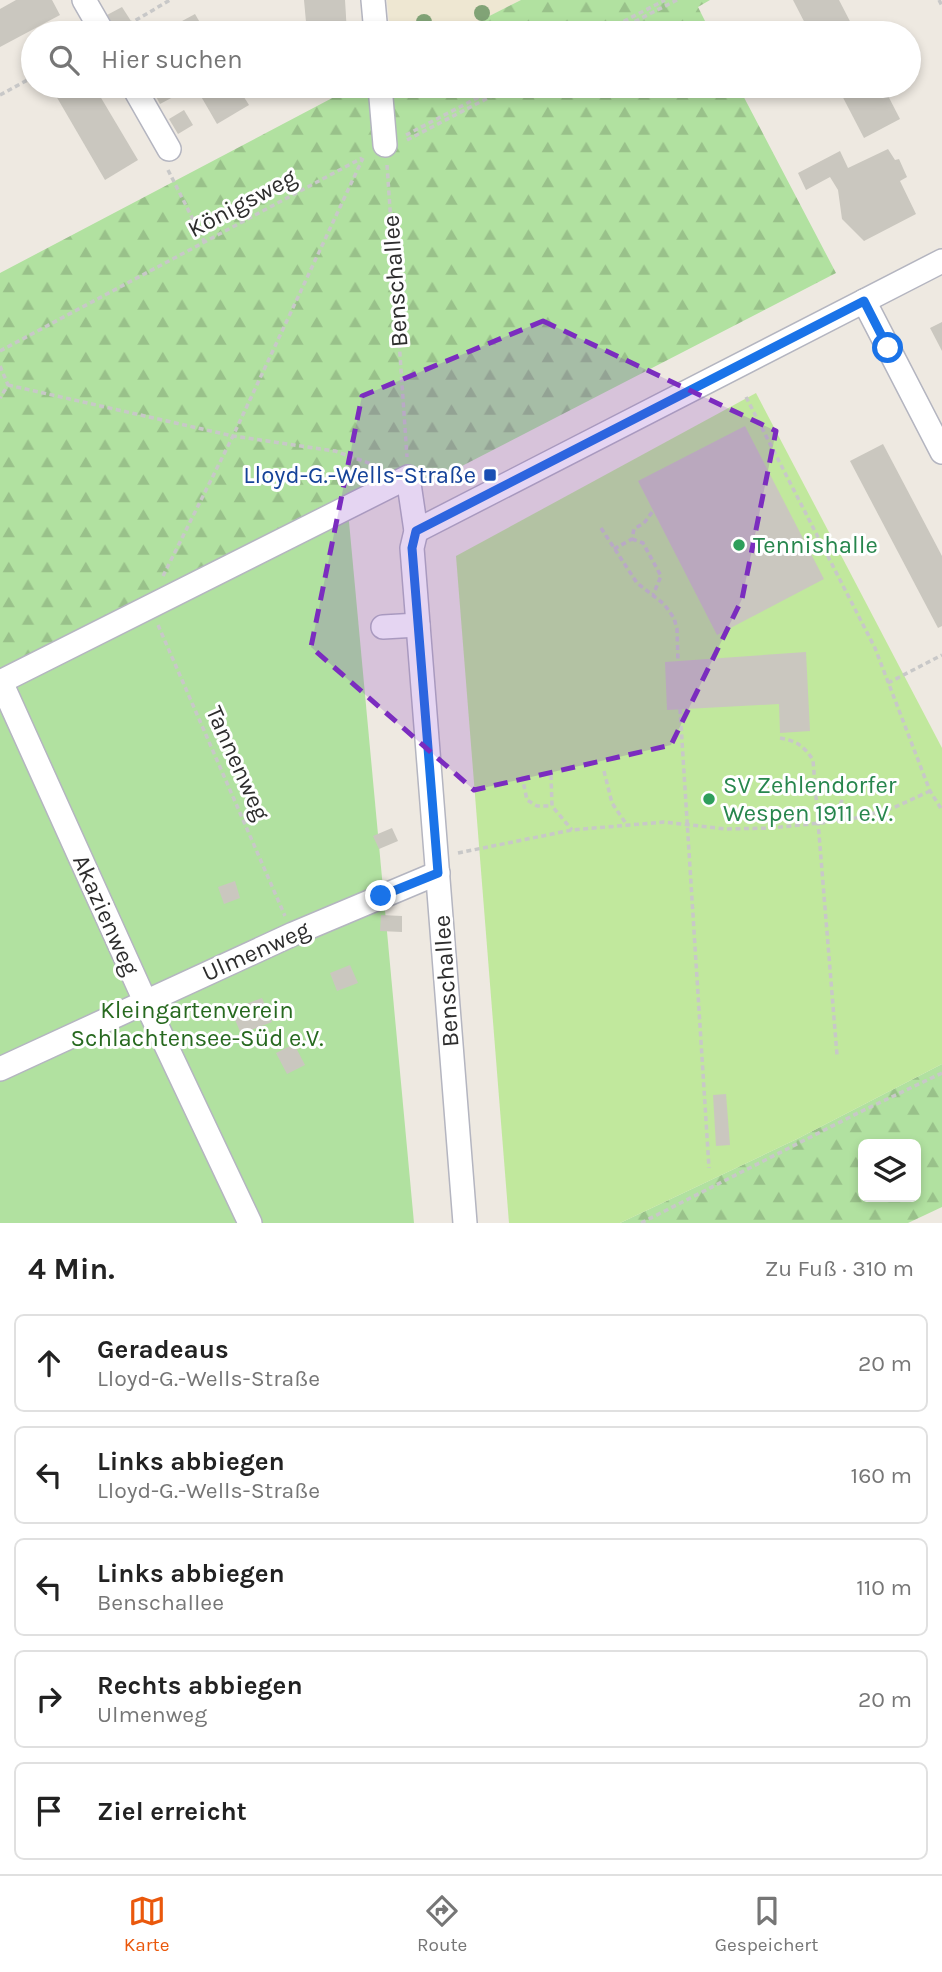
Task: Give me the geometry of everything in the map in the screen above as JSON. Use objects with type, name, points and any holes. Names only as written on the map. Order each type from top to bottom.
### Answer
[{"type":"street","points":[[84,0],[96,21]]},
{"type":"street","points":[[373,0],[375,21]]},
{"type":"street","points":[[140,98],[169,149]]},
{"type":"street","points":[[381,98],[385,145]]},
{"type":"street","points":[[416,531],[942,261]]},
{"type":"street","points":[[864,301],[942,452]]},
{"type":"street","points":[[0,682],[408,477]]},
{"type":"street","name":"Benschallee","points":[[408,477],[416,531],[412,548],[465,1223]]},
{"type":"street","points":[[383,627],[418,625]]},
{"type":"street","name":"Akazienweg","points":[[0,682],[145,1001],[250,1223]]},
{"type":"street","name":"Ulmenweg","points":[[0,1069],[293,934],[438,873]]},
{"type":"path","points":[[134,21],[170,0]]},
{"type":"path","points":[[625,21],[666,0]]},
{"type":"path","points":[[636,21],[677,0]]},
{"type":"path","points":[[939,0],[942,6]]},
{"type":"path","points":[[0,95],[21,84]]},
{"type":"path","name":"Königsweg","points":[[0,351],[477,98]]},
{"type":"path","points":[[385,145],[394,146],[488,98]]},
{"type":"path","name":"Benschallee","points":[[385,145],[408,477]]},
{"type":"path","points":[[169,149],[166,167],[205,243]]},
{"type":"path","points":[[150,605],[233,436],[363,158]]},
{"type":"path","points":[[0,366],[8,385]]},
{"type":"path","points":[[8,385],[233,436],[335,451],[408,477]]},
{"type":"path","points":[[0,398],[8,385]]},
{"type":"path","points":[[746,397],[875,648],[930,791],[942,810]]},
{"type":"path","points":[[632,539],[634,528],[643,523],[653,511]]},
{"type":"path","points":[[601,527],[637,583],[664,604],[674,618],[678,662]]},
{"type":"path","points":[[614,549],[632,539],[643,543],[661,576],[653,595]]},
{"type":"path","name":"Tannenweg","points":[[150,605],[293,934]]},
{"type":"path","points":[[888,683],[942,656]]},
{"type":"path","points":[[680,709],[709,1168]]},
{"type":"path","points":[[780,738],[795,740],[806,748],[813,760],[837,1055]]},
{"type":"path","points":[[604,771],[612,803],[627,825]]},
{"type":"path","points":[[551,775],[552,806],[572,830]]},
{"type":"path","points":[[522,776],[527,800],[537,806],[552,806]]},
{"type":"path","points":[[454,854],[572,830],[627,825],[664,822],[726,829],[772,828],[841,821],[893,808],[930,791]]},
{"type":"path","points":[[841,821],[839,807],[843,798]]},
{"type":"path","points":[[641,1223],[942,1073]]},
{"type":"highlighted area","points":[[543,321],[776,431],[742,599],[671,745],[474,790],[311,647],[362,396]]},
{"type":"shaded area","points":[[387,0],[521,0],[480,21],[389,21]]},
{"type":"green space","points":[[521,0],[710,0],[698,7],[705,21],[480,21]]},
{"type":"green space","points":[[332,98],[744,98],[836,273],[425,485],[423,473],[0,684],[0,273]]},
{"type":"green space","name":"SV Zehlendorfer Wespen 1911 e.V.","points":[[756,393],[942,748],[942,1064],[797,1139],[620,1223],[509,1223],[456,556]]},
{"type":"green space","name":"Kleingartenverein Schlachtensee-Süd e.V.","points":[[348,511],[414,1223],[0,1223],[0,684]]},
{"type":"green space","points":[[942,1064],[942,1207],[908,1223],[620,1223],[797,1139]]},
{"type":"building","points":[[16,0],[52,0],[60,15],[49,21],[21,21],[21,36],[0,47],[0,9]]},
{"type":"building","points":[[304,0],[345,0],[346,21],[306,21]]},
{"type":"building","points":[[793,0],[839,0],[850,21],[804,21]]},
{"type":"building","points":[[122,7],[131,21],[111,21],[107,15]]},
{"type":"building","points":[[195,14],[199,21],[182,21]]},
{"type":"building","points":[[57,98],[101,98],[138,160],[105,180]]},
{"type":"building","points":[[157,98],[171,98],[160,104]]},
{"type":"building","points":[[202,98],[245,98],[249,105],[217,124]]},
{"type":"building","points":[[843,98],[889,98],[900,119],[864,138]]},
{"type":"building","points":[[184,110],[193,125],[178,134],[169,119]]},
{"type":"building","points":[[888,149],[895,160],[899,159],[907,177],[900,181],[916,214],[864,241],[842,219],[838,190],[830,177],[806,190],[798,173],[840,151],[848,168]]},
{"type":"building","points":[[942,322],[942,351],[930,328]]},
{"type":"building","name":"Tennishalle","points":[[745,426],[824,579],[717,635],[638,481]]},
{"type":"building","points":[[883,444],[942,556],[942,626],[938,628],[850,461]]},
{"type":"building","points":[[806,652],[810,731],[780,733],[779,704],[667,710],[665,662]]},
{"type":"building","points":[[392,828],[398,841],[379,849],[373,836]]},
{"type":"building","points":[[235,881],[240,898],[224,904],[218,887]]},
{"type":"building","points":[[381,915],[402,916],[402,932],[380,931]]},
{"type":"building","points":[[350,965],[358,983],[337,991],[330,973]]},
{"type":"building","points":[[262,998],[272,1022],[241,1034],[231,1010]]},
{"type":"building","points":[[294,1044],[305,1065],[287,1074],[276,1053]]},
{"type":"building","points":[[726,1094],[730,1145],[716,1146],[713,1095]]},
{"type":"place","name":"Lloyd-G.-Wells-Straße","points":[[490,475]]},
{"type":"place","name":"Tennishalle","points":[[739,545]]},
{"type":"place","name":"SV Zehlendorfer Wespen 1911 e.V.","points":[[709,799]]},
{"type":"route","points":[[381,896],[438,873],[412,548],[416,531],[864,301],[888,348]]}]
